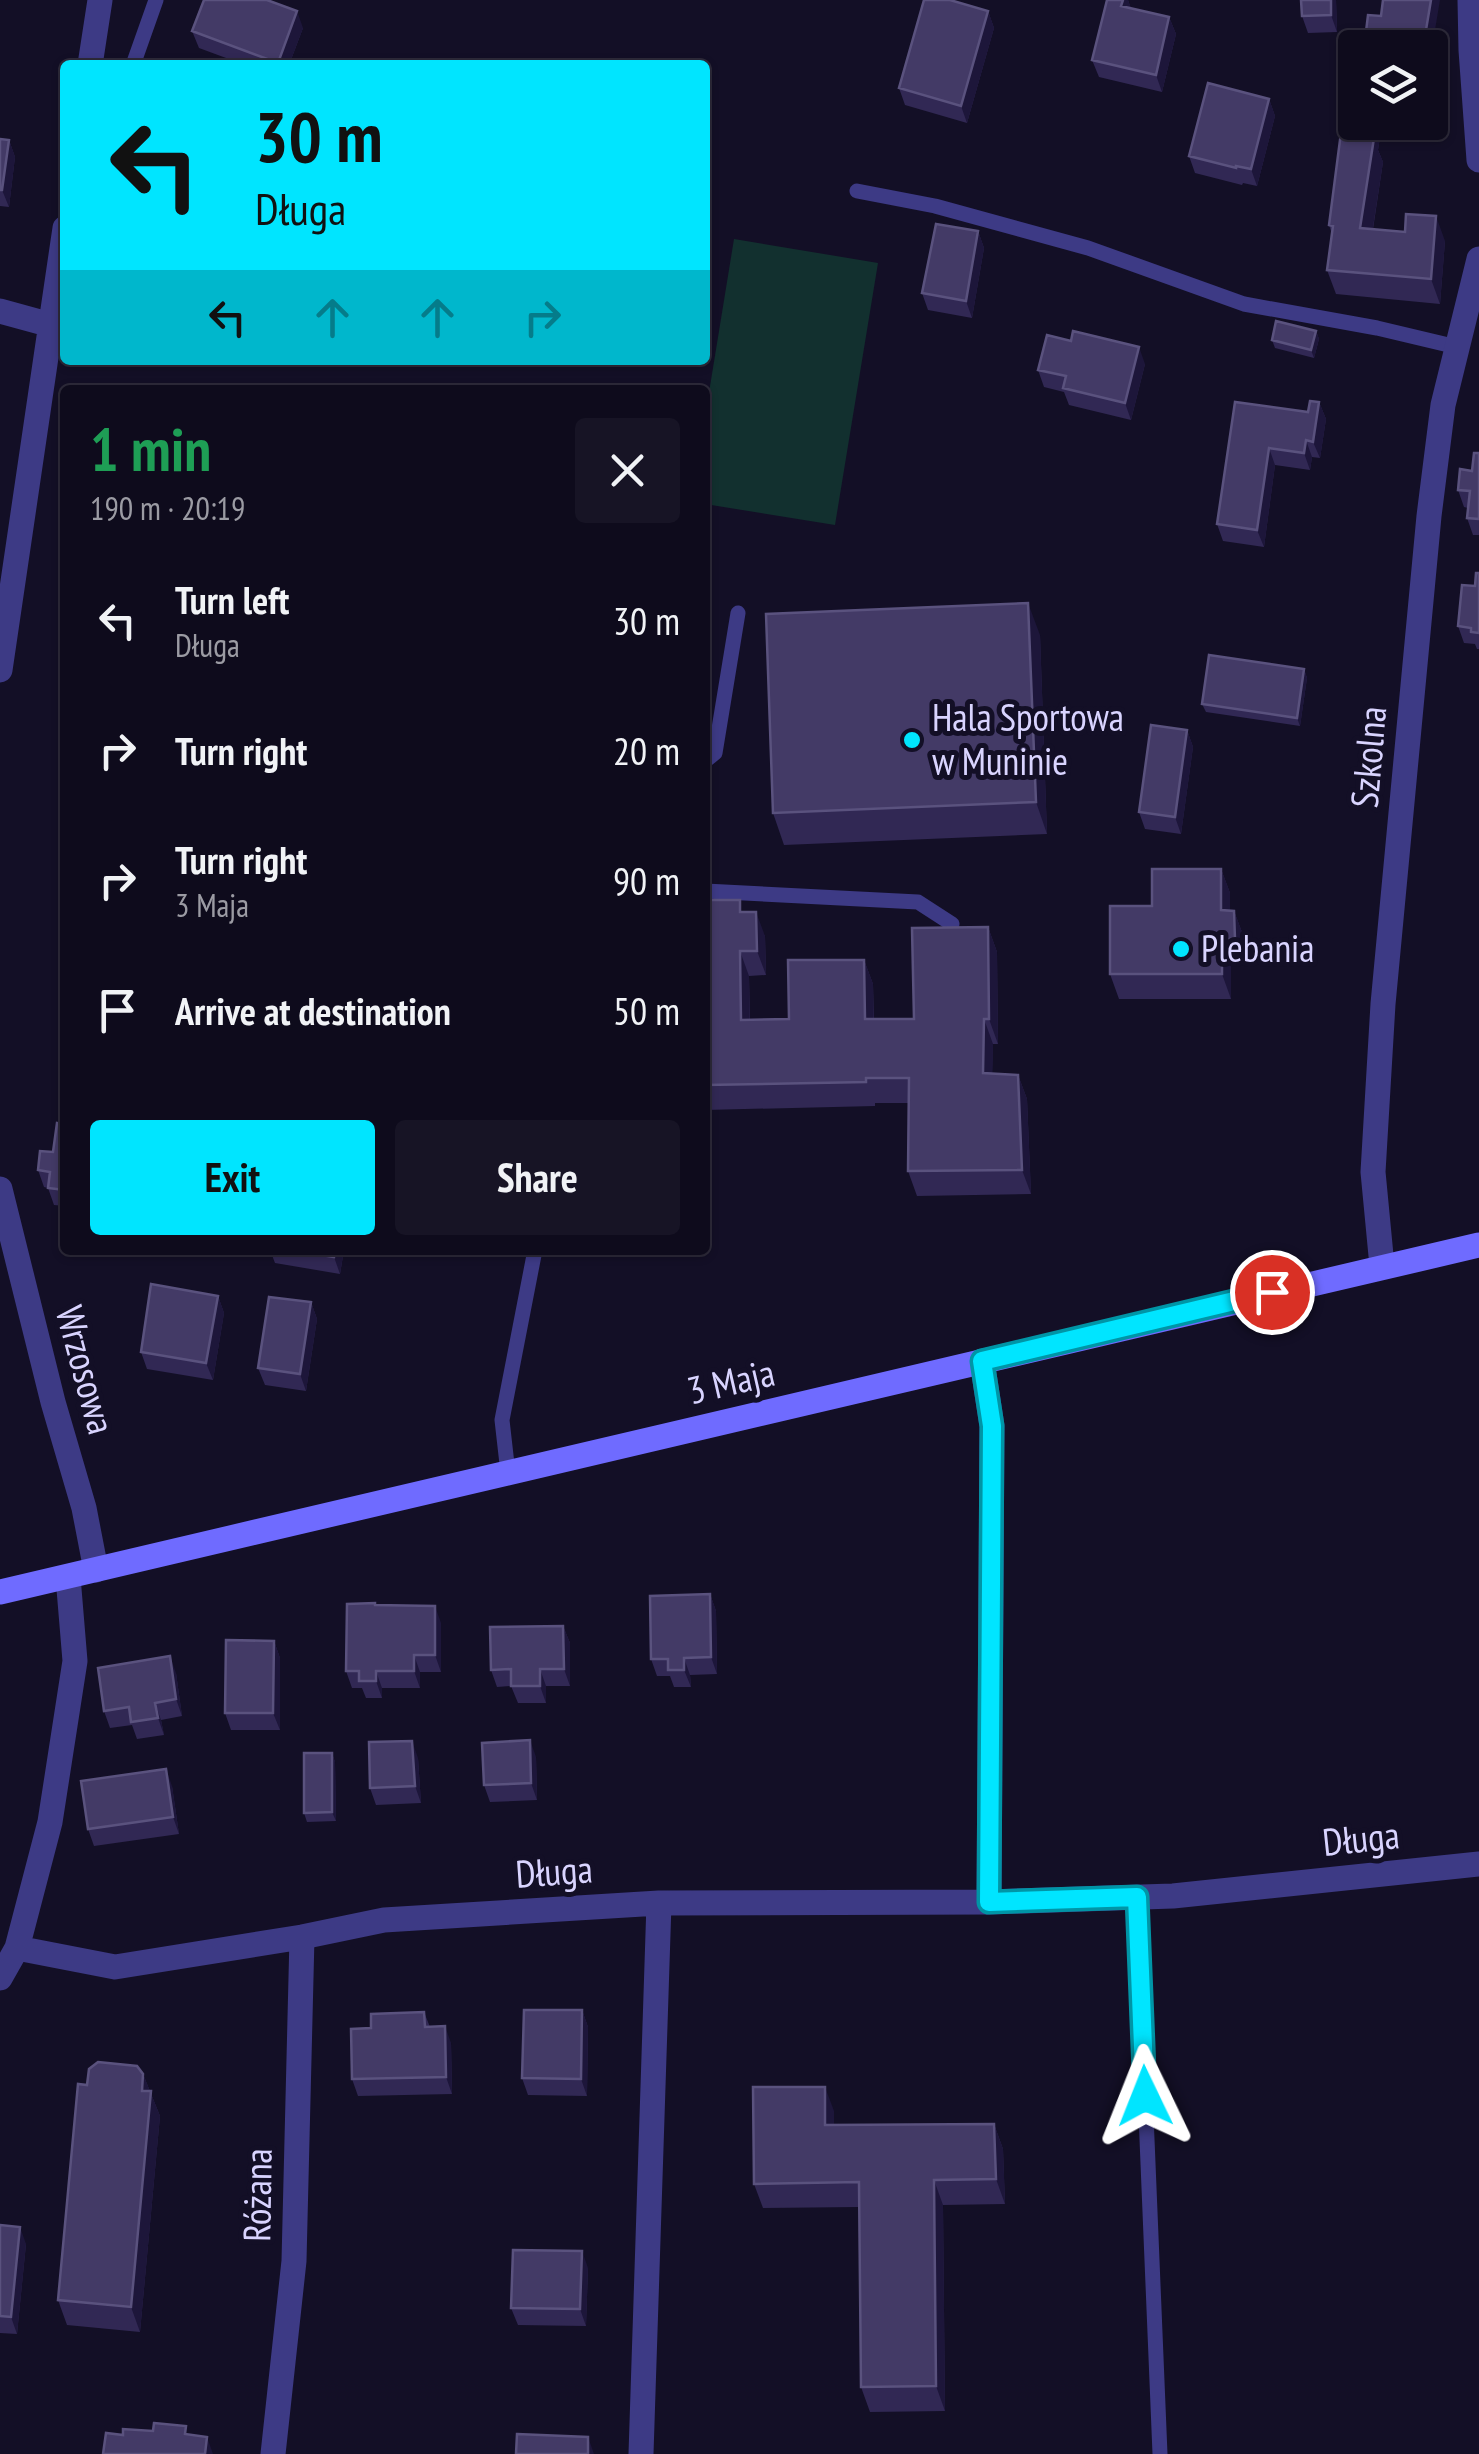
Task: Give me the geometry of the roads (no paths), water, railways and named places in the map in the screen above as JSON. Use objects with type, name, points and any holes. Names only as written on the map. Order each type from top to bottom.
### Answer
[{"type":"street","points":[[91,60],[100,0]]},
{"type":"street","points":[[1470,0],[1479,160]]},
{"type":"street","name":"Szkolna","points":[[1382,1266],[1372,1172],[1383,1004],[1429,516],[1443,405],[1479,259]]},
{"type":"street","points":[[0,670],[60,263]]},
{"type":"street","points":[[0,311],[51,325]]},
{"type":"street","name":"Wrzosowa","points":[[0,1189],[84,1508],[96,1570]]},
{"type":"street","name":"3 Maja","points":[[0,1592],[1479,1245]]},
{"type":"street","points":[[982,1361],[992,1426],[989,1902]]},
{"type":"street","points":[[0,1978],[16,1948],[50,1822],[75,1661],[68,1576]]},
{"type":"street","name":"Długa","points":[[16,1948],[114,1967],[384,1920],[659,1903],[989,1902],[1173,1896],[1479,1864]]},
{"type":"street","points":[[641,2454],[659,1903]]},
{"type":"street","name":"Różana","points":[[273,2454],[294,2262],[302,1937]]},
{"type":"lane","points":[[135,60],[156,0]]},
{"type":"lane","points":[[856,191],[935,206],[1088,248],[1244,304],[1377,328],[1457,348]]},
{"type":"lane","points":[[710,756],[715,753],[738,613]]},
{"type":"lane","points":[[710,891],[918,902],[952,924]]},
{"type":"lane","points":[[508,1473],[502,1420],[533,1255]]},
{"type":"lane","points":[[1137,1897],[1160,2454]]},
{"type":"place","name":"Hala Sportowa w Muninie","points":[[912,740]]},
{"type":"place","name":"Plebania","points":[[1181,949]]}]
